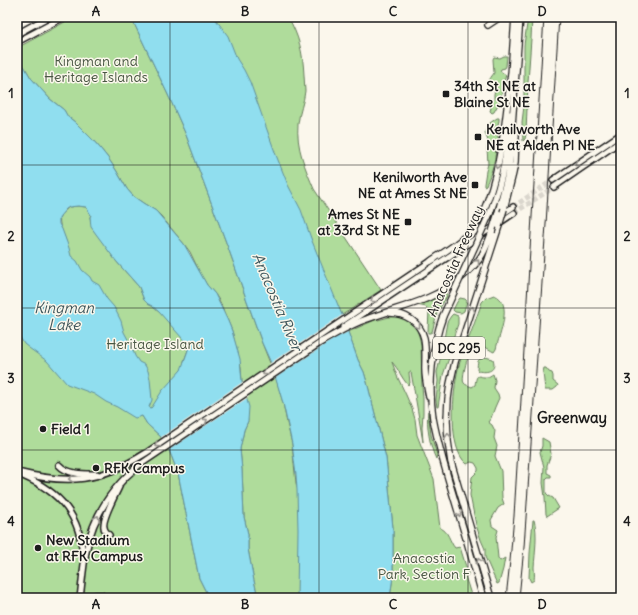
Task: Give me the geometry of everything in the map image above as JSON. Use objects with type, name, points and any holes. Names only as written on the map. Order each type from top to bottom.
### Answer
[{"type":"highway","points":[[488,25],[500,17]]},
{"type":"highway","name":"DC 295","points":[[512,73],[515,17]]},
{"type":"highway","name":"DC 295","points":[[515,102],[520,17]]},
{"type":"highway","points":[[431,261],[452,247],[470,232],[477,223],[488,201],[501,150],[512,73]]},
{"type":"highway","name":"Anacostia Freeway","points":[[483,598],[440,450],[433,414],[431,393],[432,365],[443,316],[490,213],[500,182],[509,130],[512,73]]},
{"type":"highway","points":[[321,342],[356,323],[427,299],[441,292],[458,281],[479,260],[492,232],[505,190],[509,166],[515,102]]},
{"type":"highway","name":"Anacostia Freeway","points":[[491,598],[454,474],[447,427],[447,406],[455,362],[504,209],[513,174],[516,134],[515,102]]},
{"type":"highway","points":[[383,314],[396,313],[407,316],[415,322],[422,332],[425,343],[426,380],[433,414]]},
{"type":"main road","points":[[17,34],[48,17]]},
{"type":"main road","points":[[17,42],[64,17]]},
{"type":"main road","points":[[553,180],[621,134]]},
{"type":"main road","points":[[554,187],[621,141]]},
{"type":"main road","points":[[83,569],[90,536],[99,512],[114,489],[129,474],[150,458],[321,342],[407,281],[431,261],[513,207]]},
{"type":"main road","points":[[17,472],[48,479],[61,480],[88,478],[101,475],[125,465],[146,453],[407,281],[514,214]]},
{"type":"main road","points":[[59,465],[63,469],[77,473],[98,474],[112,471]]},
{"type":"main road","points":[[17,472],[45,487],[57,497],[67,508],[76,523],[83,553],[80,598]]},
{"type":"main road","points":[[109,535],[104,528],[104,524],[109,508],[120,484],[129,474]]},
{"type":"main road","points":[[91,598],[96,595],[101,595]]},
{"type":"green space","name":"Kingman and Heritage Islands","points":[[74,17],[131,17],[186,135],[276,378],[292,444],[296,483],[326,598],[258,598],[248,549],[248,534],[244,517],[240,449],[244,430],[248,421],[241,367],[232,331],[220,302],[201,275],[190,252],[161,216],[133,196],[100,148],[76,123],[68,118],[64,110],[50,99],[31,78],[17,58],[17,48]]},
{"type":"green space","points":[[190,17],[288,17],[292,24],[300,45],[303,67],[305,91],[299,120],[298,141],[304,165],[314,189],[381,290],[342,315]]},
{"type":"green space","points":[[528,17],[532,17],[526,134],[523,141],[524,45]]},
{"type":"green space","points":[[507,56],[506,66],[500,71],[506,75],[501,99],[492,113],[487,102],[492,102],[494,100],[495,90],[489,83],[490,78],[494,73],[493,59],[494,57],[500,58]]},
{"type":"green space","points":[[499,118],[496,131],[499,140],[495,143],[496,153],[494,164],[486,185],[484,186],[488,164],[488,141],[485,132],[490,123]]},
{"type":"green space","name":"Heritage Island","points":[[69,207],[86,207],[91,215],[92,227],[116,261],[139,287],[144,300],[159,312],[188,340],[188,350],[184,361],[184,366],[154,408],[150,408],[53,264],[66,241],[60,226],[60,215]]},
{"type":"green space","points":[[443,292],[447,294],[447,296],[437,313],[432,332],[428,333],[429,310],[426,307],[417,305],[426,303]]},
{"type":"green space","points":[[494,295],[500,299],[503,304],[504,311],[504,319],[496,349],[494,352],[483,347],[470,354],[467,360],[463,381],[466,385],[472,387],[475,385],[476,378],[478,376],[488,377],[493,374],[495,380],[494,388],[499,398],[488,422],[492,425],[495,431],[494,438],[497,446],[495,456],[501,471],[502,498],[504,504],[498,508],[491,520],[492,526],[498,530],[496,537],[498,558],[500,561],[505,558],[499,583],[497,584],[485,557],[485,549],[476,525],[470,495],[472,477],[478,471],[478,468],[475,463],[471,462],[467,464],[461,457],[456,446],[453,419],[454,391],[460,362],[482,302],[486,298]]},
{"type":"green space","points":[[460,298],[467,301],[464,311],[461,313],[453,310]]},
{"type":"green space","points":[[453,314],[458,316],[458,324],[449,350],[449,358],[443,375],[437,407],[437,372],[447,322]]},
{"type":"green space","name":"Anacostia Park, Section F","points":[[389,317],[407,320],[415,326],[419,337],[421,344],[423,442],[411,372],[409,372],[410,383],[408,385],[392,362],[412,409],[417,435],[434,479],[440,528],[445,531],[455,548],[460,547],[468,573],[468,575],[465,576],[472,598],[390,598],[393,576],[393,528],[386,458],[364,372],[348,332],[377,319]]},
{"type":"green space","name":"RFK Campus","points":[[17,332],[19,336],[78,383],[142,416],[147,424],[161,437],[169,450],[178,473],[199,578],[206,592],[207,598],[17,598]]},
{"type":"green space","points":[[485,357],[493,359],[493,369],[485,372],[478,371],[478,361]]},
{"type":"green space","points":[[544,368],[552,373],[553,381],[558,385],[553,390],[545,390]]},
{"type":"green space","points":[[428,411],[431,435],[437,455],[436,459],[429,436]]},
{"type":"green space","points":[[542,438],[549,442],[551,454],[547,465],[547,473],[551,475],[551,477],[546,479],[546,493],[553,498],[559,508],[547,516],[543,483],[544,467],[540,452]]},
{"type":"green space","points":[[533,520],[536,531],[536,543],[534,580],[531,582],[529,578]]},
{"type":"water","name":"Anacostia River","points":[[131,17],[214,17],[228,36],[237,59],[250,82],[276,155],[288,185],[301,210],[358,360],[364,372],[368,386],[386,458],[393,528],[393,576],[390,598],[297,598],[298,530],[296,475],[292,444],[283,403],[271,363],[262,343],[186,135]]},
{"type":"water","name":"Kingman Lake","points":[[17,58],[31,78],[50,99],[64,110],[68,117],[76,123],[100,148],[133,196],[156,211],[184,244],[207,285],[215,294],[228,321],[240,359],[242,382],[249,407],[248,421],[244,430],[240,449],[244,517],[248,534],[248,549],[258,598],[207,598],[206,592],[199,578],[178,473],[169,450],[161,437],[147,424],[142,416],[135,418],[94,394],[67,384],[47,361],[24,344],[17,332]],"holes":[[[69,207],[86,207],[91,215],[91,227],[96,234],[116,261],[139,287],[144,300],[159,312],[182,338],[187,346],[188,350],[181,370],[162,391],[151,408],[149,407],[152,400],[148,371],[145,365],[139,362],[135,356],[114,307],[107,299],[99,285],[92,281],[90,277],[82,270],[77,261],[71,256],[59,224],[60,216]]]},
{"type":"pier","points":[[342,315],[348,332],[334,339],[274,379],[269,364]]},
{"type":"pier","points":[[244,381],[249,397],[169,450],[161,437]]},
{"type":"tunnel","points":[[513,207],[553,180]]},
{"type":"tunnel","points":[[514,213],[554,187]]},
{"type":"railway","points":[[17,24],[26,17]]},
{"type":"railway","points":[[506,598],[514,516],[544,17]]},
{"type":"railway","points":[[519,598],[524,547],[559,17]]},
{"type":"place","name":"34th St NE at Blaine St NE","points":[[446,94]]},
{"type":"place","name":"Kenilworth Ave NE at Alden Pl NE","points":[[478,137]]},
{"type":"place","name":"Kenilworth Ave NE at Ames St NE","points":[[475,185]]},
{"type":"place","name":"Ames St NE at 33rd St NE","points":[[408,222]]},
{"type":"place","name":"Field 1","points":[[43,429]]},
{"type":"place","name":"RFK Campus","points":[[96,468]]},
{"type":"place","name":"New Stadium at RFK Campus","points":[[38,548]]},
{"type":"district","name":"Greenway","points":[[572,418]]}]
